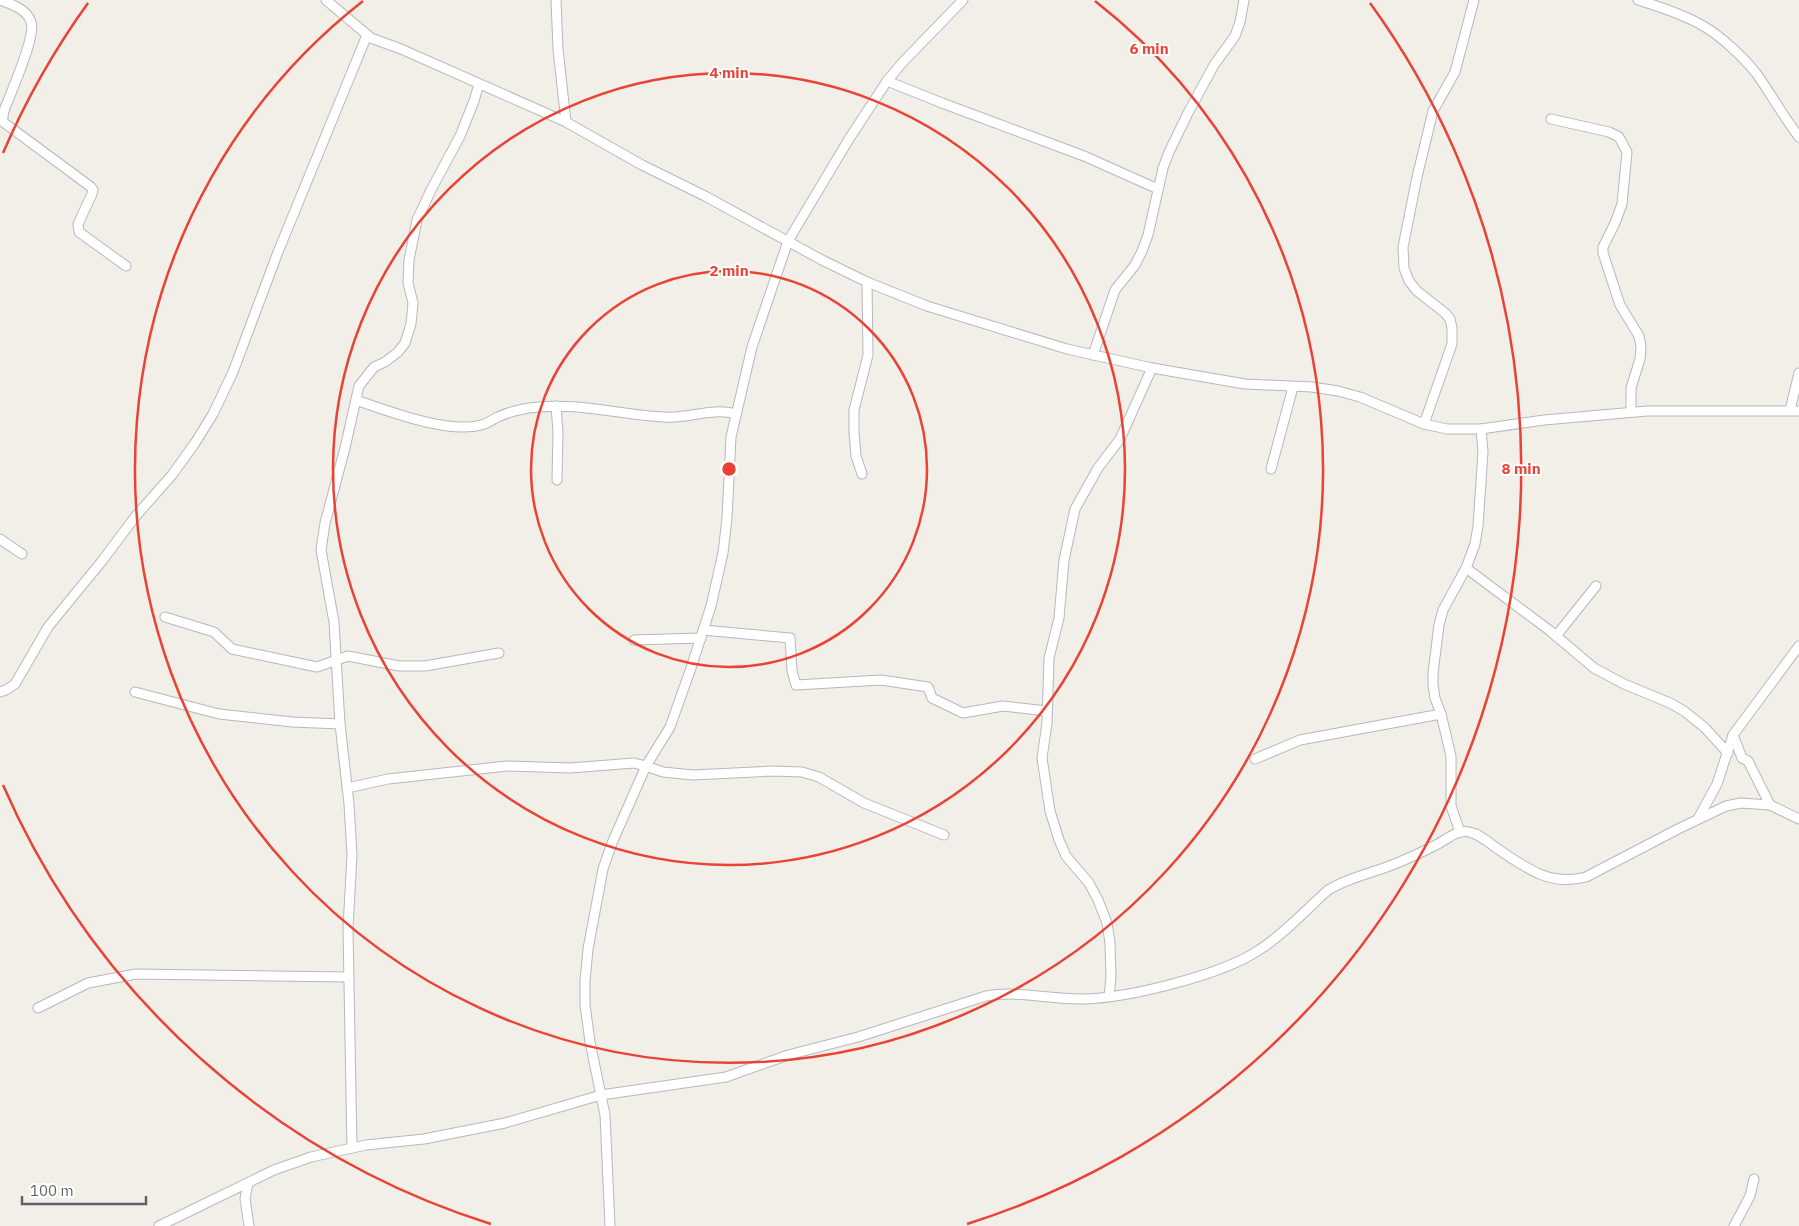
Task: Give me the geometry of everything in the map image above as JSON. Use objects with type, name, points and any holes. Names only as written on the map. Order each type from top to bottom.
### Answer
[{"type":"street","points":[[0,0],[24,12],[31,21],[32,30],[12,90],[3,110],[3,122],[91,187],[93,190],[92,194],[78,224],[79,232],[126,266]]},
{"type":"street","points":[[326,0],[367,35],[566,122],[642,165],[706,196],[822,260],[867,282],[926,306],[1067,349],[1152,368],[1245,384],[1312,387],[1360,397],[1424,424],[1447,429],[1481,430],[1544,420],[1631,412],[1794,410],[1799,373]]},
{"type":"street","points":[[556,0],[558,49],[566,122]]},
{"type":"street","points":[[610,1226],[605,1115],[590,1042],[585,1005],[588,949],[602,869],[646,766],[670,728],[711,606],[723,553],[727,518],[731,437],[752,347],[788,241],[849,139],[888,81],[927,36],[963,0]]},
{"type":"street","points":[[1093,355],[1115,290],[1135,265],[1148,235],[1163,168],[1169,152],[1214,65],[1235,36],[1244,0]]},
{"type":"street","points":[[1424,424],[1452,344],[1452,328],[1446,313],[1417,291],[1409,281],[1404,268],[1402,247],[1433,111],[1454,72],[1474,0]]},
{"type":"street","points":[[1638,0],[1706,27],[1744,59],[1756,74],[1784,118],[1799,136]]},
{"type":"street","points":[[0,692],[15,684],[48,627],[102,561],[135,516],[172,475],[214,414],[233,372],[278,252],[367,35]]},
{"type":"street","points":[[888,81],[1084,156],[1158,189]]},
{"type":"street","points":[[352,1148],[348,928],[352,855],[340,724],[334,622],[321,550],[324,523],[360,386],[374,367],[385,362],[398,352],[405,343],[411,324],[413,303],[408,283],[409,260],[417,220],[463,128],[479,84]]},
{"type":"street","points":[[1551,119],[1609,132],[1619,137],[1627,152],[1622,204],[1603,247],[1603,253],[1620,305],[1639,336],[1641,347],[1640,359],[1631,388],[1631,412]]},
{"type":"street","points":[[862,474],[856,456],[854,410],[868,354],[867,282]]},
{"type":"street","points":[[1109,997],[1111,977],[1107,923],[1089,883],[1066,856],[1050,812],[1042,758],[1047,711],[1049,658],[1058,618],[1064,560],[1075,509],[1098,468],[1120,439],[1152,368]]},
{"type":"street","points":[[1271,469],[1293,387]]},
{"type":"street","points":[[356,400],[409,417],[448,426],[464,427],[482,425],[517,410],[556,406],[592,407],[666,417],[715,411],[736,414]]},
{"type":"street","points":[[556,406],[558,432],[557,480]]},
{"type":"street","points":[[1460,832],[1450,806],[1451,756],[1432,686],[1438,625],[1443,610],[1466,568],[1475,544],[1483,452],[1481,430]]},
{"type":"street","points":[[0,539],[22,554]]},
{"type":"street","points":[[1466,568],[1556,636],[1594,668],[1624,684],[1670,703],[1684,711],[1704,727],[1728,753]]},
{"type":"street","points":[[1556,636],[1596,586]]},
{"type":"street","points":[[165,617],[214,632],[232,649],[317,667],[348,656],[399,666],[425,666],[499,653]]},
{"type":"street","points":[[634,640],[702,634],[790,638],[792,671],[796,684],[881,680],[928,688],[932,698],[963,712],[1003,706],[1047,711]]},
{"type":"street","points":[[1698,819],[1717,784],[1733,735],[1799,646]]},
{"type":"street","points":[[135,692],[219,714],[292,722],[340,724]]},
{"type":"street","points":[[1255,759],[1300,740],[1441,714]]},
{"type":"street","points":[[1733,735],[1742,758],[1748,761],[1770,805]]},
{"type":"street","points":[[347,788],[388,778],[507,766],[570,768],[634,763],[663,772],[693,775],[773,771],[802,772],[819,777],[864,803],[944,834]]},
{"type":"street","points":[[159,1226],[274,1170],[311,1158],[352,1148],[424,1139],[505,1123],[602,1095],[726,1077],[788,1055],[858,1037],[999,993],[1067,999],[1109,997],[1169,984],[1239,961],[1260,950],[1328,890],[1340,883],[1406,859],[1460,832],[1477,834],[1514,860],[1543,876],[1560,880],[1574,880],[1586,877],[1726,806],[1741,803],[1770,805],[1799,818]]},
{"type":"street","points":[[38,1008],[88,982],[136,974],[349,978]]},
{"type":"street","points":[[1734,1226],[1750,1196],[1754,1179]]},
{"type":"street","points":[[248,1183],[245,1199],[249,1226]]}]
